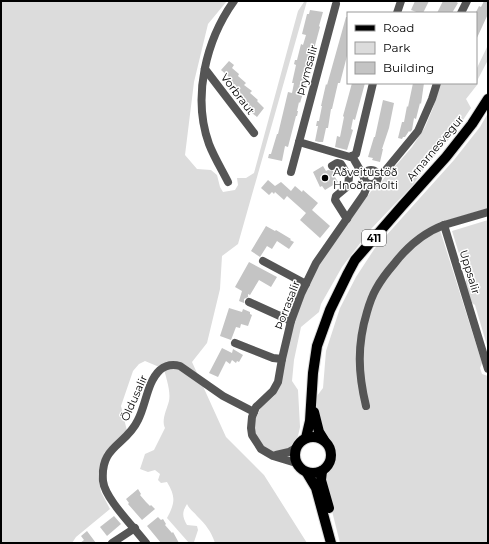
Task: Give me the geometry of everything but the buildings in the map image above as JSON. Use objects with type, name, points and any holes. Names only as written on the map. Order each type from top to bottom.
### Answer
[{"type":"main road","name":"Arnarnesvegur","points":[[306,438],[309,429],[313,373],[317,346],[330,310],[348,273],[355,260],[396,212],[446,158],[472,124],[488,99]]},
{"type":"main road","name":"Arnarnesvegur","points":[[312,402],[316,422],[324,440]]},
{"type":"main road","points":[[324,440],[315,437],[306,438],[296,448],[295,456],[296,463],[307,473],[316,488],[331,543]]},
{"type":"main road","name":"411","points":[[322,471],[329,464],[331,453],[328,444],[324,440]]},
{"type":"main road","points":[[307,473],[312,474],[322,471],[321,480],[338,543]]},
{"type":"street","name":"Vorbraut","points":[[228,182],[209,143],[202,116],[202,98],[208,56],[217,30],[234,1]]},
{"type":"street","points":[[397,12],[401,1]]},
{"type":"street","points":[[462,12],[467,1]]},
{"type":"street","name":"Þrymsalir","points":[[291,172],[336,4]]},
{"type":"street","name":"Vorbraut","points":[[205,69],[254,133]]},
{"type":"street","points":[[368,184],[365,181],[366,174],[354,155],[374,84]]},
{"type":"street","name":"Þorrasalir","points":[[254,412],[260,403],[273,392],[278,382],[290,320],[316,263],[364,194],[368,184],[377,182],[378,175],[385,170],[418,131],[432,99],[436,84]]},
{"type":"street","points":[[299,142],[350,157],[354,155]]},
{"type":"street","points":[[332,166],[340,163],[349,177],[347,188],[336,196],[335,200],[347,219]]},
{"type":"street","points":[[336,174],[344,169]]},
{"type":"street","points":[[366,174],[375,171],[378,175]]},
{"type":"street","points":[[366,406],[359,366],[359,349],[362,329],[375,290],[400,256],[417,240],[432,229],[488,212]]},
{"type":"street","name":"Uppsalir","points":[[444,225],[488,369]]},
{"type":"street","points":[[263,261],[306,284]]},
{"type":"street","points":[[249,302],[290,320]]},
{"type":"street","points":[[235,343],[262,350],[273,358],[282,359]]},
{"type":"street","name":"Öldusalir","points":[[146,543],[116,507],[105,490],[103,483],[103,467],[105,459],[110,451],[130,433],[134,427],[154,379],[160,370],[168,365],[174,364],[180,366],[223,396],[254,412]]},
{"type":"street","points":[[254,412],[251,422],[252,435],[261,449],[273,456],[296,463]]},
{"type":"street","points":[[273,456],[283,454],[296,448]]},
{"type":"street","points":[[112,543],[135,528]]},
{"type":"green space","points":[[1,1],[227,1],[208,24],[194,82],[185,155],[197,169],[211,170],[217,175],[223,192],[235,190],[238,185],[237,178],[246,178],[254,173],[298,11],[304,2],[307,1],[238,244],[222,256],[220,289],[207,343],[192,362],[226,437],[264,475],[307,543],[215,543],[208,528],[187,504],[183,514],[185,522],[187,525],[197,526],[198,530],[194,542],[189,543],[167,518],[172,508],[173,496],[167,482],[161,483],[158,480],[160,474],[155,470],[148,472],[140,469],[145,454],[154,450],[165,428],[164,418],[169,401],[169,389],[164,369],[145,361],[139,364],[133,371],[121,406],[127,431],[104,453],[98,475],[101,492],[110,509],[76,537],[72,543],[1,543]]},
{"type":"green space","points":[[488,45],[488,60],[478,79],[477,85],[466,99],[471,108],[455,132],[425,167],[413,185],[371,229],[342,267],[321,304],[319,312],[301,327],[294,360],[292,381],[298,390],[300,427],[298,436],[288,450],[276,453],[269,451],[262,445],[257,437],[254,429],[255,420],[261,407],[274,396],[278,389],[287,348],[300,302],[319,263],[372,190],[378,187],[412,147],[425,127],[433,108],[440,84],[477,84],[477,68]]},
{"type":"green space","points":[[488,113],[488,208],[439,223],[482,363],[480,368],[482,374],[488,376],[488,543],[340,543],[328,495],[325,472],[332,461],[333,448],[326,436],[316,412],[317,396],[323,388],[326,351],[340,308],[356,277],[375,248],[454,160],[480,127]]},
{"type":"green space","points":[[488,220],[488,349],[475,305],[472,303],[465,282],[467,279],[452,231]]},
{"type":"place","name":"Aðveitustöð Hnoðraholti","points":[[325,178]]}]
